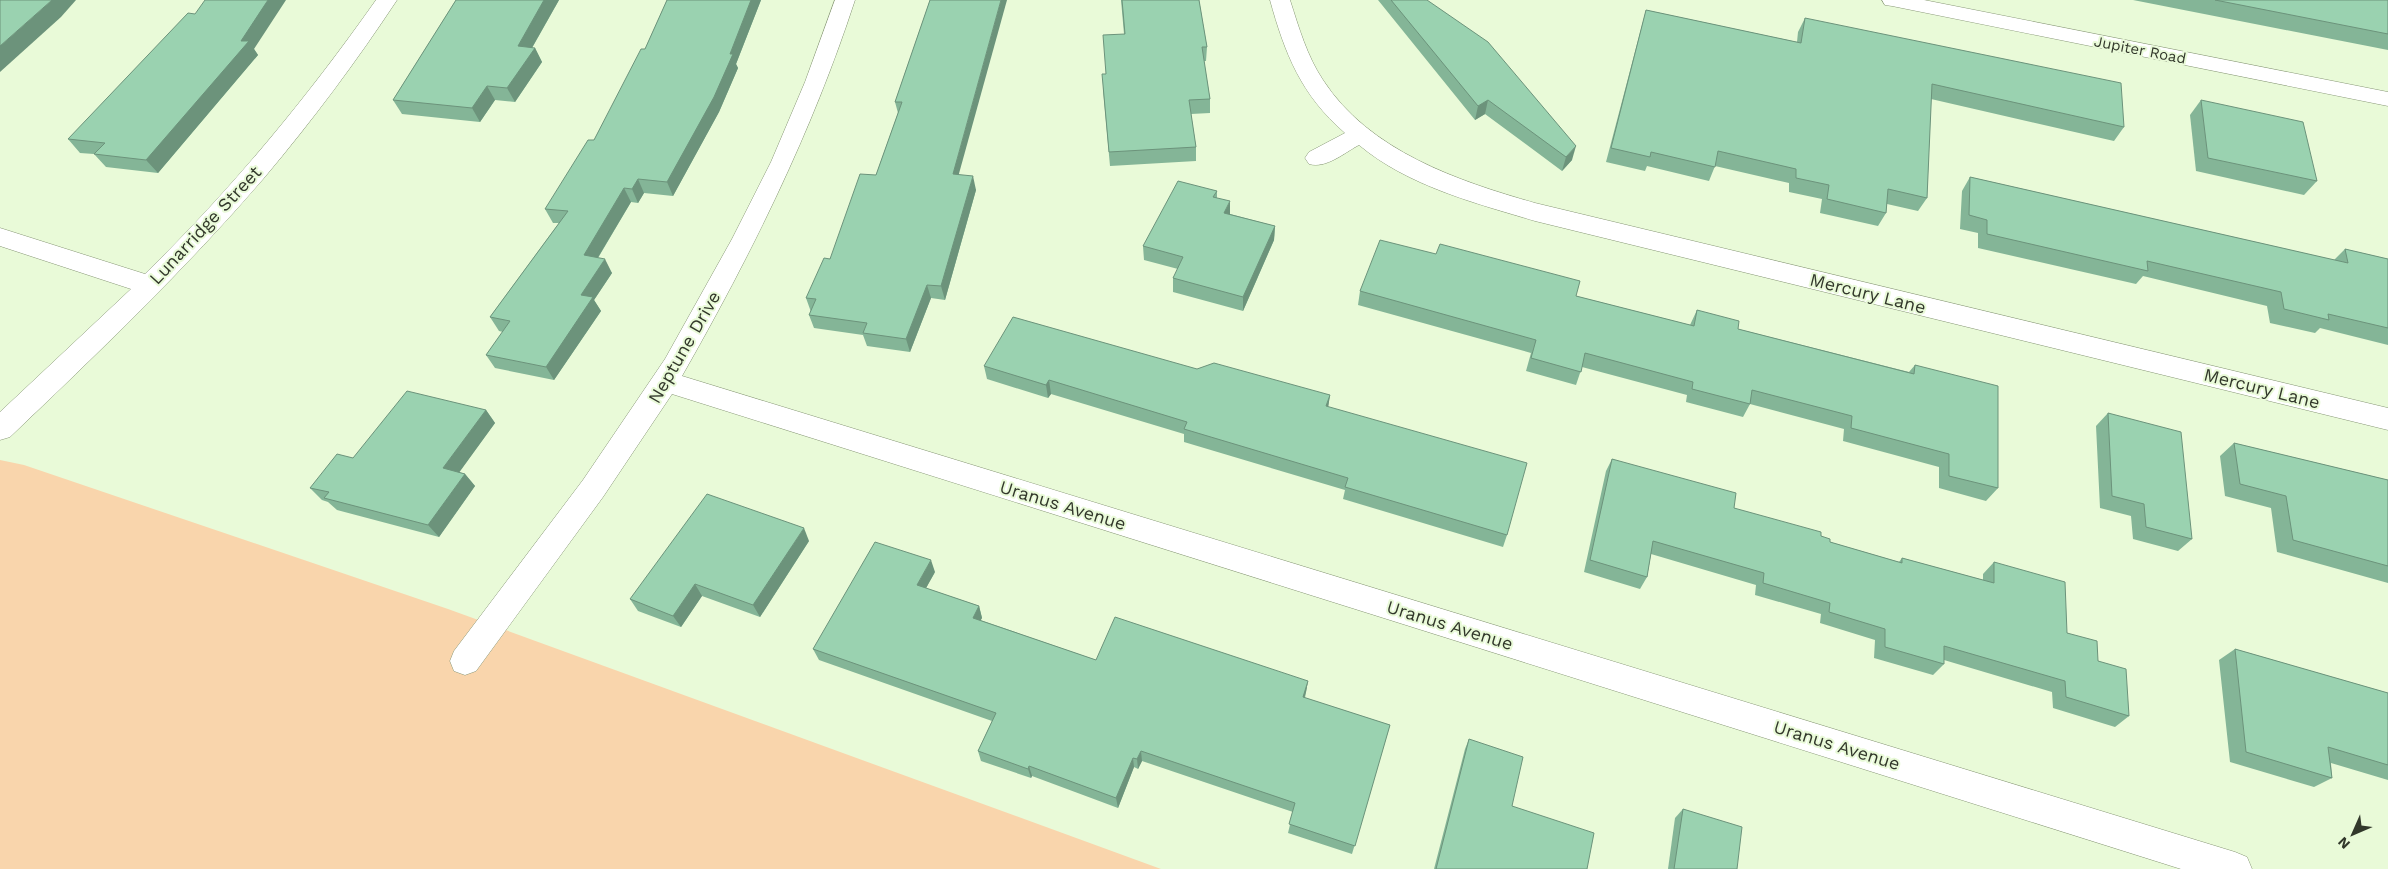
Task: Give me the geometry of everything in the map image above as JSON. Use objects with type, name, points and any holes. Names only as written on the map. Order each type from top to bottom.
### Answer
[{"type":"street","name":"Lunarridge Street","points":[[0,429],[104,331],[283,140],[359,43],[387,0]]},
{"type":"street","name":"Neptune Drive","points":[[465,661],[628,438],[665,382],[725,276],[775,179],[808,105],[845,0]]},
{"type":"street","name":"Mercury Lane","points":[[1280,0],[1291,43],[1310,80],[1340,115],[1361,134],[1403,162],[1438,180],[1502,203],[2388,419]]},
{"type":"street","name":"Jupiter Road","points":[[1892,0],[2388,99]]},
{"type":"street","points":[[1317,158],[1361,134]]},
{"type":"street","points":[[0,237],[149,285]]},
{"type":"street","name":"Uranus Avenue","points":[[665,382],[2235,869]]},
{"type":"shaded area","points":[[0,460],[24,465],[448,609],[1161,869],[0,869]]},
{"type":"building","points":[[0,0],[52,0],[0,46]]},
{"type":"building","points":[[205,0],[268,0],[241,41],[249,41],[146,160],[94,154],[105,143],[68,139],[188,13],[195,14]]},
{"type":"building","points":[[456,0],[544,0],[518,46],[535,48],[507,88],[487,86],[472,108],[393,100]]},
{"type":"building","points":[[667,0],[751,0],[730,54],[733,54],[714,97],[667,182],[638,179],[632,189],[624,188],[584,255],[605,259],[581,295],[593,297],[546,367],[486,355],[510,321],[490,317],[568,211],[545,209],[588,140],[594,140],[641,49],[645,49]]},
{"type":"building","points":[[930,0],[1001,0],[953,174],[973,176],[941,286],[927,285],[906,339],[863,333],[867,323],[809,315],[816,299],[806,298],[824,258],[830,259],[860,174],[876,175],[902,102],[895,102]]},
{"type":"building","points":[[1122,0],[1199,0],[1207,47],[1202,47],[1210,99],[1189,100],[1196,147],[1109,152],[1102,74],[1106,74],[1103,35],[1125,34]]},
{"type":"building","points":[[1391,0],[1427,0],[1488,42],[1576,146],[1566,157],[1488,100],[1478,106]]},
{"type":"building","points":[[2215,0],[2388,0],[2388,34]]},
{"type":"building","points":[[1646,10],[1801,43],[1805,18],[2121,83],[2124,127],[1932,84],[1927,198],[1888,189],[1886,213],[1827,199],[1829,185],[1796,178],[1796,169],[1718,151],[1715,167],[1651,152],[1650,157],[1611,148]]},
{"type":"building","points":[[2201,100],[2303,122],[2317,181],[2208,158]]},
{"type":"building","points":[[1970,177],[2348,263],[2345,249],[2388,259],[2388,328],[2328,314],[2329,320],[2284,309],[2281,292],[2147,261],[2148,271],[1987,234],[1987,220],[1969,215]]},
{"type":"building","points":[[1178,181],[1217,191],[1213,197],[1230,201],[1224,213],[1275,226],[1243,297],[1173,278],[1183,257],[1143,246]]},
{"type":"building","points":[[1380,240],[1436,254],[1440,244],[1580,281],[1576,296],[1694,326],[1697,310],[1739,321],[1738,329],[1914,374],[1915,365],[1998,386],[1998,488],[1949,476],[1949,454],[1851,428],[1852,416],[1752,390],[1750,404],[1692,389],[1693,382],[1585,353],[1581,372],[1531,358],[1536,340],[1360,291]]},
{"type":"building","points":[[1013,317],[1197,369],[1214,363],[1330,395],[1326,406],[1527,463],[1507,535],[1345,487],[1348,478],[1184,429],[1187,422],[1049,380],[1046,385],[984,366]]},
{"type":"building","points":[[407,391],[486,410],[443,468],[465,474],[428,525],[324,498],[329,492],[310,488],[337,454],[353,458]]},
{"type":"building","points":[[2108,413],[2181,432],[2192,539],[2146,527],[2144,504],[2112,496]]},
{"type":"building","points":[[2234,443],[2388,480],[2388,566],[2293,540],[2286,496],[2240,484]]},
{"type":"building","points":[[1612,459],[1736,493],[1734,508],[1821,532],[1821,536],[1830,539],[1830,542],[1902,563],[1902,558],[1994,583],[1994,562],[2065,582],[2067,633],[2097,641],[2098,661],[2126,669],[2129,716],[2066,697],[2065,681],[1944,646],[1944,664],[1885,647],[1885,629],[1829,612],[1830,603],[1763,583],[1764,573],[1653,541],[1647,577],[1590,560]]},
{"type":"building","points":[[707,494],[804,528],[753,605],[695,584],[673,616],[630,599]]},
{"type":"building","points":[[875,542],[931,560],[917,585],[979,606],[973,618],[1096,660],[1115,617],[1308,681],[1303,697],[1390,725],[1355,846],[1289,824],[1295,803],[1141,751],[1137,759],[1133,758],[1116,798],[1029,766],[1028,769],[978,751],[996,713],[813,649]]},
{"type":"building","points":[[2235,649],[2388,693],[2388,765],[2328,747],[2332,778],[2246,752]]},
{"type":"building","points":[[1469,739],[1523,757],[1512,806],[1594,833],[1587,869],[1436,869]]},
{"type":"building","points":[[1683,809],[1742,827],[1737,869],[1674,869]]}]
